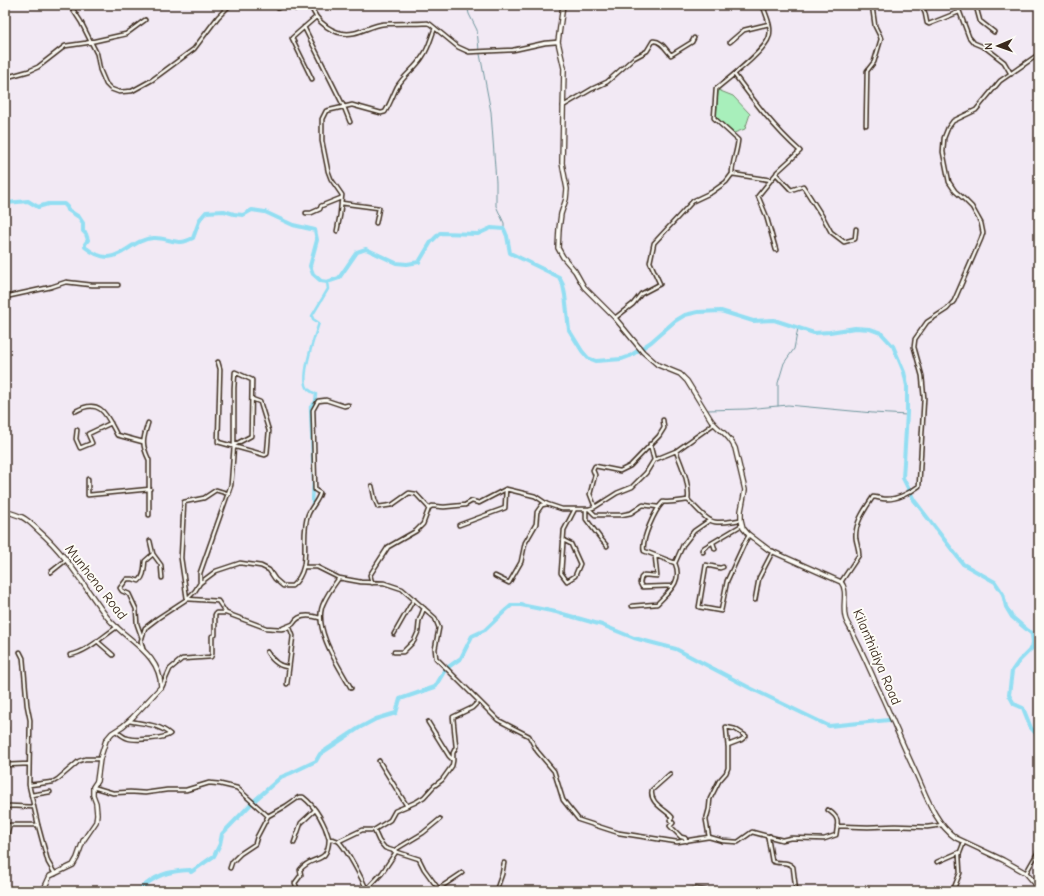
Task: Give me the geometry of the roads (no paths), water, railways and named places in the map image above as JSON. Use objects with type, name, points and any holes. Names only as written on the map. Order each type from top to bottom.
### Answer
[{"type":"street","points":[[70,5],[81,22],[97,54],[100,70],[106,84],[111,89],[119,92],[127,92],[152,80],[194,49],[218,17],[230,5]]},
{"type":"street","points":[[278,8],[282,5]]},
{"type":"street","points":[[295,5],[296,9]]},
{"type":"street","points":[[311,5],[313,13],[322,24],[334,30],[349,34],[383,24],[427,23],[458,47],[469,52],[514,50],[545,43],[558,42]]},
{"type":"street","points":[[563,5],[558,42],[564,68],[562,163],[567,189],[566,199],[558,229],[558,248],[560,253],[575,271],[584,287],[615,318],[643,352],[658,365],[680,374],[687,381],[714,424],[726,433],[735,448],[744,490],[741,520],[742,525],[749,535],[756,542],[773,551],[841,582],[859,555],[856,538],[857,529],[862,514],[873,497],[887,499],[907,494],[919,486],[924,398],[922,376],[914,347],[914,339],[927,322],[947,308],[954,301],[962,286],[983,232],[982,223],[972,207],[955,191],[949,182],[943,152],[944,138],[948,128],[955,118],[976,110],[1000,81],[1039,54]]},
{"type":"street","points":[[615,318],[633,304],[641,294],[660,284],[650,262],[654,242],[693,201],[712,192],[726,182],[732,174],[732,164],[738,147],[738,140],[714,118],[716,89],[762,48],[769,37],[770,24],[764,9],[768,5]]},
{"type":"street","points":[[866,126],[867,71],[874,62],[881,39],[875,26],[872,5]]},
{"type":"street","points":[[920,5],[925,13],[927,23],[929,24],[959,12]]},
{"type":"street","points":[[957,5],[969,37],[974,43],[986,48],[1004,62],[1011,74]]},
{"type":"street","points":[[981,5],[977,10],[980,21],[994,32]]},
{"type":"street","points":[[312,79],[292,38],[316,17]]},
{"type":"street","points":[[5,76],[11,76],[38,67],[65,46],[126,34],[145,20]]},
{"type":"street","points":[[730,42],[744,30],[770,24]]},
{"type":"street","points":[[304,27],[350,122]]},
{"type":"street","points":[[337,231],[342,195],[331,179],[328,171],[322,141],[322,118],[326,111],[352,105],[381,113],[385,112],[390,105],[397,87],[406,74],[416,66],[423,56],[435,28]]},
{"type":"street","points":[[563,106],[607,82],[634,58],[647,51],[653,41],[660,43],[671,56],[692,42],[694,38]]},
{"type":"street","points":[[734,74],[766,116],[788,141],[800,151],[777,172],[758,196],[766,215],[776,250]]},
{"type":"street","points":[[732,174],[771,180]]},
{"type":"street","points":[[776,174],[792,190],[804,186],[831,232],[844,242],[854,239],[856,229]]},
{"type":"street","points":[[306,213],[311,213],[320,209],[321,206],[342,198]]},
{"type":"street","points":[[341,203],[379,208],[376,223]]},
{"type":"street","points":[[5,297],[51,287],[66,282],[92,285],[118,285]]},
{"type":"street","points":[[218,362],[220,369],[218,442],[265,455],[267,454],[268,431],[260,402],[252,399]]},
{"type":"street","points":[[200,583],[200,573],[231,485],[234,446],[235,372],[252,380],[252,399],[251,436],[234,446]]},
{"type":"street","points":[[143,650],[141,641],[145,628],[187,600],[196,591],[200,583],[216,570],[240,563],[261,566],[269,570],[275,579],[283,586],[292,586],[298,582],[305,567],[305,531],[308,515],[320,493],[315,490],[313,410],[318,400],[326,400],[344,406],[348,405]]},
{"type":"street","points":[[76,411],[84,406],[96,406],[106,413],[117,435],[142,442]]},
{"type":"street","points":[[594,507],[590,494],[595,475],[593,470],[595,466],[620,471],[630,466],[659,436],[664,428],[663,420]]},
{"type":"street","points":[[77,430],[76,439],[80,448],[92,443],[88,434],[111,423]]},
{"type":"street","points":[[148,423],[142,442],[149,460],[149,515]]},
{"type":"street","points":[[372,583],[370,574],[388,547],[416,531],[423,524],[429,508],[432,506],[465,505],[472,501],[479,503],[506,489],[534,496],[547,504],[562,509],[587,509],[594,507],[617,493],[632,487],[646,473],[654,460],[676,451],[714,424]]},
{"type":"street","points":[[650,444],[654,460]]},
{"type":"street","points":[[676,451],[685,473],[689,493],[688,500]]},
{"type":"street","points":[[88,479],[88,495],[150,489]]},
{"type":"street","points":[[372,486],[378,506],[386,507],[392,505],[409,493],[416,494],[429,508]]},
{"type":"street","points":[[459,525],[505,508],[506,489]]},
{"type":"street","points":[[187,600],[181,558],[184,502],[204,498],[216,490],[228,494]]},
{"type":"street","points":[[675,563],[644,551],[643,548],[646,534],[658,507],[664,502],[688,500],[710,520],[715,522],[741,520]]},
{"type":"street","points":[[495,576],[509,583],[521,562],[525,543],[536,524],[537,512],[542,505],[547,504]]},
{"type":"street","points":[[587,509],[596,515],[621,515],[631,513],[643,505],[658,507]]},
{"type":"street","points":[[563,540],[571,544],[580,564],[575,576],[567,581],[561,573],[563,540],[564,530],[575,509]]},
{"type":"street","points":[[587,509],[586,519],[608,546]]},
{"type":"street","name":"Munhena Road","points":[[5,511],[23,517],[46,537],[66,560],[108,618],[151,658],[158,669],[161,678],[161,687]]},
{"type":"street","points":[[632,606],[657,604],[676,583],[677,569],[675,563],[683,545],[694,531],[710,520]]},
{"type":"street","points":[[703,552],[702,550],[705,546],[713,543],[742,525]]},
{"type":"street","points":[[723,567],[720,568],[706,565],[699,607],[721,611],[727,581],[749,535]]},
{"type":"street","points":[[150,540],[153,554],[161,565],[162,578]]},
{"type":"street","points":[[713,543],[715,549]]},
{"type":"street","points":[[755,600],[759,578],[773,551]]},
{"type":"street","points":[[142,638],[137,624],[136,609],[129,594],[122,591],[120,588],[127,579],[141,580],[144,572],[145,561],[153,554]]},
{"type":"street","points":[[655,556],[657,576],[644,575],[641,578],[640,583],[642,587],[673,586]]},
{"type":"street","points":[[51,572],[66,560]]},
{"type":"street","points":[[305,567],[317,567],[339,578],[372,583],[384,583],[402,590],[436,618],[438,628],[435,649],[436,658],[498,720],[529,736],[537,751],[554,771],[563,800],[579,820],[619,833],[677,842],[709,837],[722,841],[738,842],[752,832],[782,840],[791,838],[824,839],[836,835],[838,819],[835,814],[828,810]]},
{"type":"street","points":[[339,578],[323,602],[320,618],[326,640],[334,658],[351,688]]},
{"type":"street","name":"Kilanthidiya Road","points":[[841,582],[845,589],[844,610],[847,621],[936,816],[950,834],[1026,873],[1039,886]]},
{"type":"street","points":[[394,634],[414,599]]},
{"type":"street","points":[[187,600],[218,601],[226,613]]},
{"type":"street","points":[[394,652],[403,652],[414,641],[418,632],[419,621],[424,608]]},
{"type":"street","points":[[43,891],[50,876],[72,865],[77,858],[83,841],[96,822],[98,814],[93,795],[93,787],[97,781],[100,759],[106,740],[129,721],[161,687],[170,669],[182,659],[211,657],[212,636],[215,635],[216,614],[226,613],[266,628],[290,628],[293,636],[286,684]]},
{"type":"street","points":[[281,629],[293,624],[294,620],[299,618],[310,615],[320,618]]},
{"type":"street","points":[[70,655],[90,646],[117,627]]},
{"type":"street","points":[[97,641],[113,655]]},
{"type":"street","points":[[20,652],[23,658],[27,705],[30,720],[29,785],[48,862],[55,874]]},
{"type":"street","points":[[267,652],[271,659],[276,663],[284,667],[289,667]]},
{"type":"street","points":[[339,842],[362,830],[374,830],[390,820],[395,811],[424,797],[442,780],[452,766],[453,753],[456,746],[453,717],[466,712],[479,701]]},
{"type":"street","points":[[116,731],[127,738],[132,739],[162,738],[170,734],[163,728],[154,725],[129,721]]},
{"type":"street","points":[[428,722],[448,756],[453,761]]},
{"type":"street","points":[[709,837],[706,816],[709,810],[710,799],[718,781],[726,773],[728,768],[726,727],[735,728],[746,736],[741,740],[728,745]]},
{"type":"street","points":[[5,738],[6,728]]},
{"type":"street","points":[[29,785],[52,782],[58,779],[79,761],[85,759],[100,759]]},
{"type":"street","points":[[379,761],[407,806]]},
{"type":"street","points":[[5,765],[29,764]]},
{"type":"street","points":[[670,774],[652,790],[652,799],[672,818],[670,820],[672,823],[670,826],[687,841]]},
{"type":"street","points":[[93,787],[113,793],[145,793],[167,790],[186,790],[209,783],[220,784],[237,788],[268,816]]},
{"type":"street","points":[[31,795],[50,792]]},
{"type":"street","points":[[230,868],[232,862],[240,854],[255,844],[268,816],[299,797],[304,797],[315,810],[326,829],[329,838],[329,848],[318,860],[305,863],[300,870],[301,874],[295,883],[298,891]]},
{"type":"street","points":[[5,808],[10,806],[34,807]]},
{"type":"street","points":[[294,843],[301,823],[315,810]]},
{"type":"street","points":[[329,838],[339,842],[360,874],[367,890],[382,873],[395,852],[423,833],[440,819]]},
{"type":"street","points":[[5,833],[7,834],[10,825],[38,826]]},
{"type":"street","points":[[837,826],[927,827],[942,825]]},
{"type":"street","points":[[374,830],[382,846],[395,852],[419,859],[422,862],[424,869],[439,890],[462,873]]},
{"type":"street","points":[[770,836],[768,838],[772,861],[788,863],[793,867],[796,891]]},
{"type":"street","points":[[946,891],[954,890],[960,874],[960,852],[964,842]]},
{"type":"street","points":[[1026,873],[1039,850]]},
{"type":"street","points":[[937,862],[960,852]]},
{"type":"street","points":[[496,891],[504,863]]},
{"type":"street","points":[[687,891],[696,888],[711,891]]},
{"type":"waterway","points":[[467,5],[469,14],[477,30],[479,50]]},
{"type":"waterway","points":[[480,54],[491,112],[496,182],[496,206],[504,223],[504,229]]},
{"type":"waterway","points":[[7,203],[28,201],[38,207],[48,204],[64,204],[68,210],[79,217],[83,223],[83,231],[88,240],[85,247],[96,254],[105,257],[121,253],[135,244],[153,238],[181,242],[193,238],[200,219],[206,212],[224,211],[243,215],[252,210],[265,212],[293,225],[315,230],[317,240],[310,266],[313,274],[321,281],[327,282],[339,278],[357,252],[366,249],[396,263],[407,264],[419,262],[431,242],[440,233],[478,234],[491,228],[504,229],[507,236],[510,253],[559,277],[563,285],[565,295],[569,330],[588,358],[596,361],[622,359],[630,356],[651,342],[675,321],[685,315],[698,312],[721,311],[753,321],[774,320],[814,333],[855,328],[870,329],[881,333],[893,346],[904,372],[907,386],[903,478],[914,500],[963,564],[995,582],[1003,594],[1006,607],[1012,617],[1032,634],[1032,648],[1019,661],[1012,671],[1009,695],[1014,704],[1023,708],[1031,728],[1039,737]]},
{"type":"waterway","points":[[312,505],[313,479],[310,407],[315,402],[316,394],[308,389],[305,376],[311,347],[319,323],[313,319],[312,316],[328,289],[327,282]]},
{"type":"waterway","points":[[778,406],[778,383],[784,363],[794,349],[798,328]]},
{"type":"waterway","points":[[707,410],[747,409],[788,405],[907,415]]},
{"type":"waterway","points":[[447,668],[461,658],[472,636],[485,630],[512,605],[521,605],[556,612],[602,625],[634,638],[676,649],[750,688],[829,726],[889,720]]},
{"type":"waterway","points":[[254,801],[281,777],[316,761],[320,754],[359,728],[376,719],[396,713],[400,699],[435,687],[445,670]]},
{"type":"waterway","points":[[138,891],[150,881],[162,875],[190,870],[191,872],[214,856],[220,844],[222,834],[252,803]]}]
